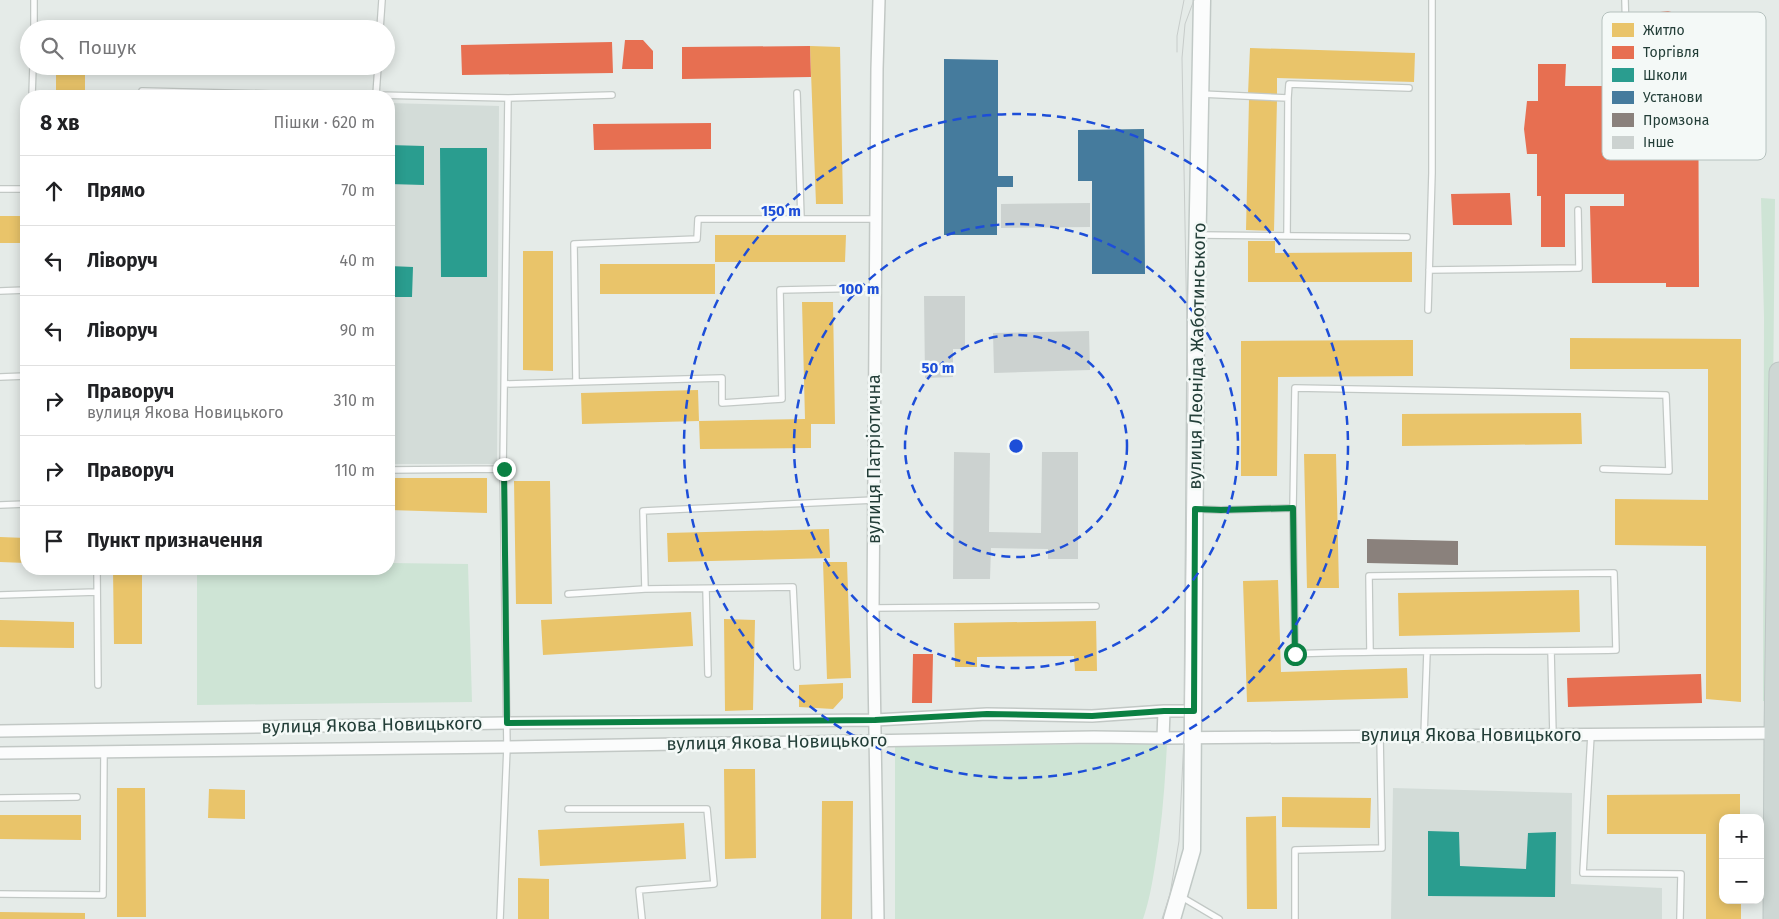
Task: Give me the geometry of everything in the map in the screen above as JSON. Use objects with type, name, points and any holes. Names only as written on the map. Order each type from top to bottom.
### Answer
[{"type":"main road","points":[[1773,919],[1779,372]]},
{"type":"street","name":"вулиця Патріотична","points":[[878,919],[873,608],[879,0]]},
{"type":"street","name":"вулиця Леоніда Жаботинського","points":[[1172,919],[1192,850],[1199,94],[1202,0]]},
{"type":"street","points":[[1163,738],[1164,711]]},
{"type":"street","name":"вулиця Якова Новицького","points":[[0,731],[507,723],[875,720],[987,714],[1092,716],[1194,711]]},
{"type":"street","name":"вулиця Якова Новицького","points":[[0,753],[507,747],[1094,736],[1163,738],[1177,736],[1194,738],[1776,733]]},
{"type":"lane","points":[[34,0],[34,20]]},
{"type":"lane","points":[[381,20],[382,0]]},
{"type":"lane","points":[[1428,310],[1432,173],[1432,0]]},
{"type":"lane","points":[[32,90],[33,75]]},
{"type":"lane","points":[[376,90],[377,75]]},
{"type":"lane","points":[[1287,236],[1289,84],[1409,88]]},
{"type":"lane","points":[[797,93],[801,219]]},
{"type":"lane","points":[[1199,94],[1288,98]]},
{"type":"lane","points":[[395,95],[508,98],[612,95]]},
{"type":"lane","points":[[500,919],[507,747],[504,384],[508,98]]},
{"type":"lane","points":[[0,189],[20,189]]},
{"type":"lane","points":[[1429,270],[1579,268],[1578,210]]},
{"type":"lane","points":[[576,382],[574,244],[697,240],[698,219],[876,219]]},
{"type":"lane","points":[[1198,235],[1407,237]]},
{"type":"lane","points":[[504,384],[722,378],[722,403],[782,399],[780,290],[875,288]]},
{"type":"lane","points":[[0,290],[20,290]]},
{"type":"lane","points":[[0,377],[20,376]]},
{"type":"lane","points":[[1370,651],[1369,576],[1614,573],[1616,650],[1370,651],[1295,654],[1293,508],[1295,388],[1666,395],[1669,471],[1603,470]]},
{"type":"lane","points":[[395,470],[504,469]]},
{"type":"lane","points":[[645,589],[642,511],[874,500]]},
{"type":"lane","points":[[0,504],[20,504]]},
{"type":"lane","points":[[1195,509],[1293,508]]},
{"type":"lane","points":[[97,575],[98,686]]},
{"type":"lane","points":[[568,594],[645,589],[793,588],[797,667]]},
{"type":"lane","points":[[706,589],[708,674]]},
{"type":"lane","points":[[0,595],[97,592]]},
{"type":"lane","points":[[873,608],[1096,606]]},
{"type":"lane","points":[[1551,651],[1553,735]]},
{"type":"lane","points":[[1424,736],[1427,652]]},
{"type":"lane","points":[[1591,734],[1584,873],[1681,874],[1680,919]]},
{"type":"lane","points":[[1295,919],[1295,850],[1382,848],[1380,736]]},
{"type":"lane","points":[[0,894],[103,895],[104,751]]},
{"type":"lane","points":[[0,798],[77,797]]},
{"type":"lane","points":[[568,809],[707,809],[714,884],[639,890],[642,919]]},
{"type":"lane","points":[[1178,895],[1219,919]]},
{"type":"shaded area","points":[[395,103],[499,106],[497,464],[395,464]]},
{"type":"shaded area","points":[[1393,788],[1572,793],[1571,884],[1662,888],[1662,919],[1391,919]]},
{"type":"green space","points":[[1761,198],[1775,199],[1770,702],[1763,701],[1764,317]]},
{"type":"green space","points":[[395,563],[468,564],[472,702],[197,705],[197,575],[395,575]]},
{"type":"green space","points":[[1167,743],[1160,835],[1143,919],[895,919],[895,747]]},
{"type":"building: Житло","points":[[810,46],[840,47],[843,204],[816,204]]},
{"type":"building: Житло","points":[[1250,48],[1415,53],[1414,82],[1277,78],[1277,95],[1248,94]]},
{"type":"building: Житло","points":[[56,75],[85,75],[85,90],[56,90]]},
{"type":"building: Житло","points":[[1249,99],[1277,100],[1274,231],[1246,230]]},
{"type":"building: Житло","points":[[0,216],[20,216],[20,243],[0,243]]},
{"type":"building: Житло","points":[[715,235],[846,235],[845,262],[715,262]]},
{"type":"building: Житло","points":[[1248,241],[1275,241],[1275,253],[1412,252],[1412,282],[1248,282]]},
{"type":"building: Житло","points":[[523,251],[553,251],[553,371],[523,370]]},
{"type":"building: Житло","points":[[600,264],[715,264],[715,294],[600,294]]},
{"type":"building: Житло","points":[[802,302],[833,302],[835,424],[811,424],[811,448],[700,449],[699,421],[805,419]]},
{"type":"building: Житло","points":[[1570,338],[1741,339],[1741,702],[1706,699],[1706,546],[1615,545],[1615,499],[1708,500],[1708,369],[1570,369]]},
{"type":"building: Житло","points":[[1413,340],[1413,376],[1278,377],[1277,476],[1241,476],[1241,341]]},
{"type":"building: Житло","points":[[698,390],[699,421],[582,424],[581,393]]},
{"type":"building: Житло","points":[[1581,413],[1582,444],[1402,446],[1402,414]]},
{"type":"building: Житло","points":[[1304,454],[1336,454],[1339,588],[1307,588]]},
{"type":"building: Житло","points":[[395,478],[487,478],[487,513],[395,510]]},
{"type":"building: Житло","points":[[514,481],[550,481],[552,604],[516,604]]},
{"type":"building: Житло","points":[[829,529],[830,558],[668,562],[667,533]]},
{"type":"building: Житло","points":[[0,537],[20,538],[20,563],[0,562]]},
{"type":"building: Житло","points":[[823,562],[847,562],[851,678],[827,679]]},
{"type":"building: Житло","points":[[113,575],[142,575],[142,644],[114,644]]},
{"type":"building: Житло","points":[[1278,580],[1281,672],[1407,668],[1408,698],[1247,702],[1243,581]]},
{"type":"building: Житло","points":[[1579,590],[1580,632],[1399,636],[1398,593]]},
{"type":"building: Житло","points":[[691,612],[693,646],[543,655],[541,620]]},
{"type":"building: Житло","points":[[724,619],[755,620],[753,710],[725,711]]},
{"type":"building: Житло","points":[[0,620],[74,622],[74,648],[0,647]]},
{"type":"building: Житло","points":[[1096,621],[1097,671],[1075,671],[1074,656],[977,657],[977,667],[955,667],[954,623]]},
{"type":"building: Житло","points":[[843,683],[843,698],[833,709],[799,707],[799,685]]},
{"type":"building: Житло","points":[[724,769],[755,769],[756,858],[725,859]]},
{"type":"building: Житло","points":[[117,788],[145,788],[146,917],[117,917]]},
{"type":"building: Житло","points":[[209,789],[245,790],[245,819],[208,818]]},
{"type":"building: Житло","points":[[1740,794],[1740,814],[1719,814],[1719,904],[1741,904],[1741,919],[1706,919],[1706,834],[1607,834],[1607,795]]},
{"type":"building: Житло","points":[[1282,797],[1371,798],[1370,828],[1282,827]]},
{"type":"building: Житло","points":[[822,801],[853,801],[852,919],[821,919]]},
{"type":"building: Житло","points":[[0,815],[81,815],[81,840],[0,839]]},
{"type":"building: Житло","points":[[1276,816],[1277,909],[1247,909],[1246,817]]},
{"type":"building: Житло","points":[[684,823],[686,859],[540,866],[538,830]]},
{"type":"building: Житло","points":[[518,878],[549,879],[549,919],[518,919]]},
{"type":"building: Житло","points":[[0,912],[85,913],[85,919],[0,919]]},
{"type":"building: Торгівля","points":[[625,40],[643,40],[653,51],[653,69],[622,69]]},
{"type":"building: Торгівля","points":[[612,42],[613,73],[462,75],[461,45]]},
{"type":"building: Торгівля","points":[[810,46],[811,77],[682,79],[682,47]]},
{"type":"building: Торгівля","points":[[1538,64],[1566,64],[1565,86],[1602,86],[1602,160],[1699,160],[1699,287],[1666,287],[1666,283],[1592,283],[1590,206],[1624,206],[1624,194],[1565,194],[1565,247],[1541,247],[1541,196],[1537,196],[1537,154],[1527,154],[1524,129],[1527,101],[1538,101]]},
{"type":"building: Торгівля","points":[[711,123],[711,149],[594,150],[593,124]]},
{"type":"building: Торгівля","points":[[1510,193],[1512,225],[1453,225],[1451,194]]},
{"type":"building: Торгівля","points":[[913,654],[933,654],[932,703],[912,703]]},
{"type":"building: Торгівля","points":[[1701,674],[1702,703],[1568,707],[1567,678]]},
{"type":"building: Школи","points":[[395,145],[424,146],[424,185],[395,184]]},
{"type":"building: Школи","points":[[440,148],[487,148],[487,277],[441,277]]},
{"type":"building: Школи","points":[[395,266],[413,267],[412,297],[395,297]]},
{"type":"building: Школи","points":[[1428,831],[1459,832],[1460,866],[1526,869],[1528,833],[1556,832],[1555,897],[1428,896]]},
{"type":"building: Установи","points":[[944,59],[998,60],[998,176],[1013,176],[1013,187],[997,187],[997,235],[944,235]]},
{"type":"building: Установи","points":[[1144,129],[1145,274],[1092,274],[1092,181],[1078,181],[1078,130]]},
{"type":"building: Промзона","points":[[1367,539],[1458,541],[1458,565],[1367,563]]},
{"type":"building: Інше","points":[[1090,203],[1090,227],[1001,228],[1001,204]]},
{"type":"building: Інше","points":[[924,296],[965,296],[965,349],[953,349],[953,377],[925,378]]},
{"type":"building: Інше","points":[[1089,331],[1090,370],[994,373],[993,333]]},
{"type":"building: Інше","points":[[954,452],[990,453],[989,532],[1041,533],[1042,452],[1078,452],[1078,559],[1048,559],[1048,549],[991,548],[990,579],[953,579]]},
{"type":"tram line","points":[[1177,52],[1177,36],[1184,0]]},
{"type":"tram line","points":[[1162,919],[1170,894],[1179,841],[1184,737],[1188,389],[1182,58],[1185,24],[1194,0]]},
{"type":"route","points":[[504,469],[507,723],[875,720],[987,714],[1092,716],[1194,711],[1195,509],[1293,508],[1295,654]]}]
